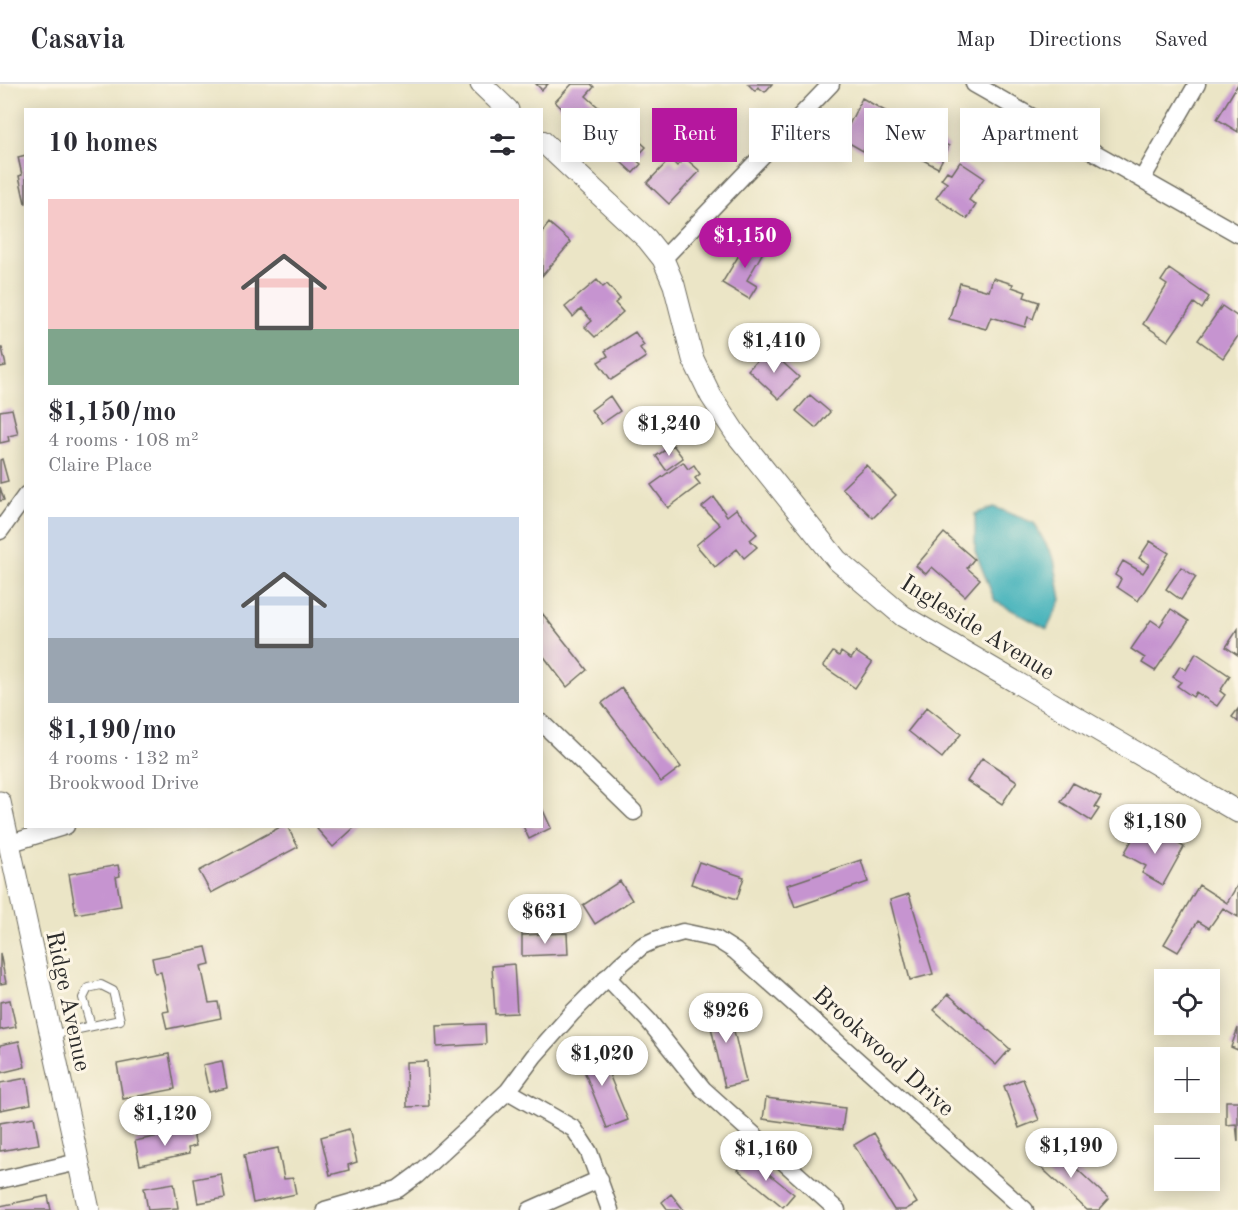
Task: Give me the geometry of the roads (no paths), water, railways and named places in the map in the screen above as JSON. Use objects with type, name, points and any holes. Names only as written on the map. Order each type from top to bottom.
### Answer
[{"type":"street","points":[[480,84],[506,108]]},
{"type":"street","points":[[663,259],[831,84]]},
{"type":"street","points":[[974,84],[1238,234]]},
{"type":"street","points":[[1142,179],[1197,84]]},
{"type":"street","name":"Ingleside Avenue","points":[[543,142],[647,239],[663,259],[674,285],[693,359],[711,396],[772,481],[837,560],[903,616],[1238,812]]},
{"type":"street","points":[[0,531],[24,498]]},
{"type":"street","points":[[543,724],[634,812]]},
{"type":"street","name":"Ridge Avenue","points":[[0,802],[7,857],[89,1210]]},
{"type":"street","points":[[7,857],[62,828]]},
{"type":"street","name":"Brookwood Drive","points":[[607,977],[642,946],[655,939],[684,932],[707,936],[735,951],[1025,1210]]},
{"type":"street","points":[[325,1210],[398,1189],[508,1091],[534,1056],[607,977],[648,1020],[702,1089],[837,1210]]},
{"type":"street","points":[[508,1091],[574,1129],[589,1152],[610,1210]]},
{"type":"street","points":[[0,1180],[78,1162]]},
{"type":"street","points":[[530,1210],[600,1179]]},
{"type":"lane","points":[[50,1035],[120,1020],[113,991],[101,986],[88,988],[83,998],[91,1026]]},
{"type":"water","points":[[994,507],[1034,523],[1054,559],[1061,600],[1047,629],[995,601],[975,551],[975,514]]}]
